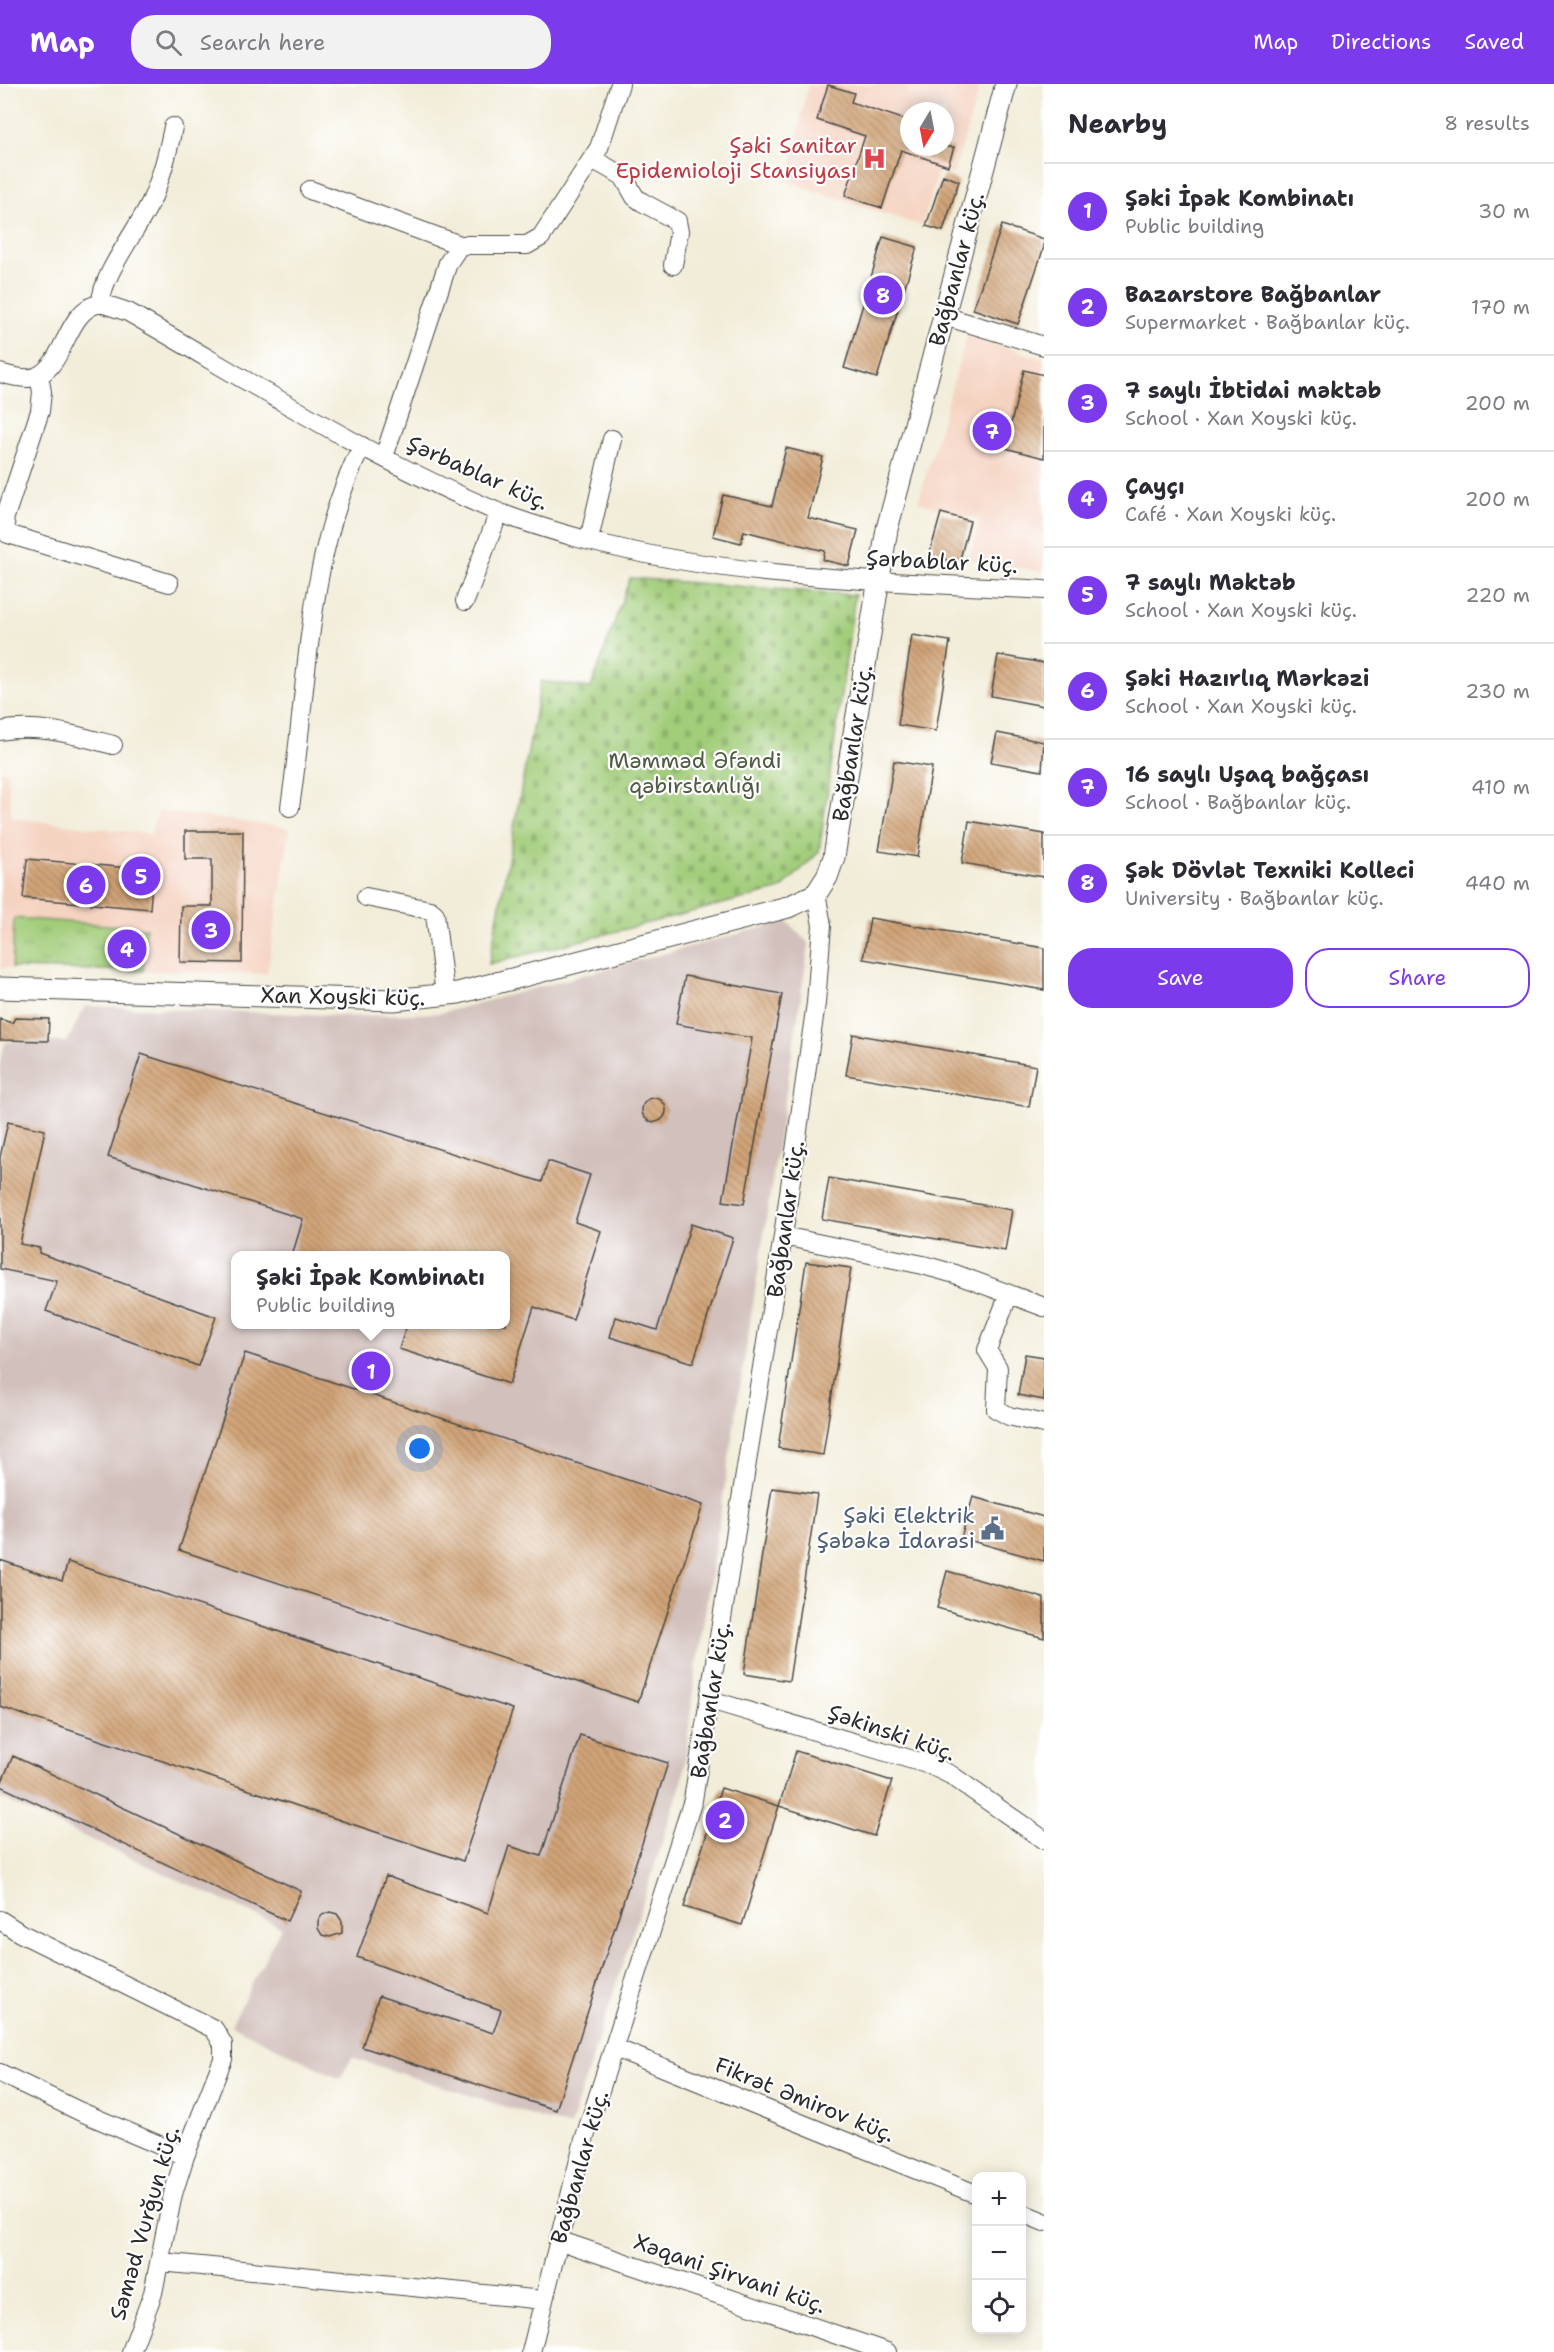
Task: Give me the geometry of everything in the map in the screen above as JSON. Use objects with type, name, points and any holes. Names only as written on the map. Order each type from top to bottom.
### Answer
[{"type":"street","points":[[310,190],[460,245],[528,245],[535,242],[592,159],[604,134],[620,84]]},
{"type":"street","name":"Bağbanlar küç.","points":[[531,2352],[584,2140],[690,1810],[710,1700],[783,1236],[822,950],[822,925],[816,894],[827,877],[834,857],[887,529],[1006,84]]},
{"type":"street","points":[[0,373],[31,378],[39,375],[52,362],[85,310],[101,303],[101,291],[106,280],[135,234],[152,199],[165,163],[173,127]]},
{"type":"street","points":[[592,159],[623,176],[635,197],[677,221],[679,232],[673,265]]},
{"type":"street","points":[[384,457],[447,263],[460,245]]},
{"type":"street","name":"Şərbablar küç.","points":[[101,303],[128,312],[384,457],[499,512],[589,540],[666,559],[802,578],[1044,590]]},
{"type":"street","points":[[944,316],[1044,346]]},
{"type":"street","points":[[39,375],[42,392],[40,411],[4,520],[8,534],[169,583]]},
{"type":"street","points":[[589,540],[612,439]]},
{"type":"street","points":[[290,807],[299,750],[304,677],[323,552],[345,480],[362,446]]},
{"type":"street","points":[[465,601],[499,512]]},
{"type":"street","points":[[0,731],[20,728],[58,730],[113,745]]},
{"type":"street","name":"Xan Xoyski küç.","points":[[0,988],[394,1000],[445,995],[753,918],[816,894]]},
{"type":"street","points":[[366,897],[430,910],[435,914],[445,995]]},
{"type":"street","points":[[783,1236],[923,1265],[1044,1307]]},
{"type":"street","points":[[1009,1294],[987,1350],[998,1368],[996,1409],[1009,1416],[1044,1424]]},
{"type":"street","name":"Şəkinski küç.","points":[[710,1700],[930,1765],[958,1780],[1044,1840]]},
{"type":"street","name":"Səməd Vurğun küç.","points":[[0,1920],[20,1933],[214,2029],[223,2044],[223,2059],[185,2156],[173,2194],[161,2262],[131,2352]]},
{"type":"street","name":"Fikrət Əmirov küç.","points":[[615,2048],[972,2192]]},
{"type":"street","points":[[0,2073],[79,2111],[185,2156]]},
{"type":"street","points":[[1026,2214],[1044,2222]]},
{"type":"street","name":"Xəqani Şirvani küç.","points":[[558,2240],[887,2352]]},
{"type":"street","points":[[161,2262],[543,2300]]},
{"type":"shaded area","name":"Şəki Sanitar Epidemioloji Stansiyası","points":[[808,84],[981,84],[953,175],[939,170],[922,226],[788,182]]},
{"type":"shaded area","points":[[967,336],[1044,359],[1044,572],[969,560],[979,520],[918,502]]},
{"type":"shaded area","points":[[0,770],[7,770],[12,818],[150,834],[159,811],[290,828],[267,974],[143,971],[145,928],[15,919],[12,968],[0,968]]},
{"type":"shaded area","points":[[787,921],[809,944],[694,1683],[683,1778],[570,2127],[352,2058],[340,2079],[231,2025],[281,1927],[0,1798],[0,1059],[6,1042],[67,1042],[85,1006],[353,1016],[441,1013]]},
{"type":"green space","name":"Məmməd Əfəndi qəbirstanlığı","points":[[630,578],[855,595],[819,852],[781,889],[489,964],[541,681],[591,688]]},
{"type":"green space","points":[[14,918],[146,928],[143,971],[12,968]]},
{"type":"building","points":[[828,85],[854,93],[851,102],[900,118],[900,153],[882,208],[845,196],[865,136],[817,120]]},
{"type":"building","points":[[919,156],[951,156],[948,166]]},
{"type":"building","points":[[943,175],[959,181],[943,231],[926,226]]},
{"type":"building","points":[[1002,225],[1044,239],[1044,247],[1018,324],[973,309]]},
{"type":"building","points":[[883,237],[917,247],[877,378],[844,368]]},
{"type":"building","points":[[1024,370],[1044,375],[1044,458],[1005,448]]},
{"type":"building","points":[[786,448],[823,457],[808,518],[858,530],[849,566],[823,560],[825,551],[744,531],[741,543],[713,536],[723,495],[772,506]]},
{"type":"building","points":[[941,513],[970,521],[959,563],[929,556]]},
{"type":"building","points":[[912,635],[950,641],[936,731],[898,725]]},
{"type":"building","points":[[998,655],[1044,663],[1044,706],[991,696]]},
{"type":"building","points":[[997,733],[1044,742],[1042,771],[991,762]]},
{"type":"building","points":[[894,761],[932,767],[917,857],[879,851]]},
{"type":"building","points":[[969,821],[1044,834],[1044,877],[962,863]]},
{"type":"building","points":[[185,831],[243,831],[242,963],[180,962],[181,906],[212,906],[212,859],[185,859]]},
{"type":"building","points":[[27,859],[153,870],[150,909],[23,898]]},
{"type":"building","points":[[870,918],[1044,948],[1044,990],[863,959]]},
{"type":"building","points":[[685,976],[782,994],[744,1204],[723,1201],[752,1038],[676,1024]]},
{"type":"building","points":[[15,1018],[49,1019],[48,1041],[0,1040],[0,1019],[12,1023]]},
{"type":"building","points":[[853,1034],[1036,1066],[1029,1107],[846,1075]]},
{"type":"building","points":[[141,1054],[542,1182],[548,1161],[590,1175],[575,1222],[601,1231],[573,1320],[534,1307],[509,1384],[399,1349],[405,1329],[510,1329],[510,1251],[293,1251],[303,1219],[108,1157]]},
{"type":"building","points":[[654,1098],[663,1101],[666,1110],[663,1119],[654,1122],[645,1119],[642,1110],[645,1101]]},
{"type":"building","points":[[8,1122],[45,1130],[20,1244],[40,1248],[39,1253],[216,1317],[198,1366],[46,1311],[57,1281],[0,1269],[0,1157]]},
{"type":"building","points":[[829,1178],[1012,1210],[1005,1251],[822,1219]]},
{"type":"building","points":[[691,1224],[733,1238],[693,1363],[610,1337],[616,1317],[657,1330]]},
{"type":"building","points":[[806,1262],[851,1268],[823,1455],[778,1448]]},
{"type":"building","points":[[245,1353],[703,1505],[638,1702],[179,1550]]},
{"type":"building","points":[[1025,1354],[1044,1357],[1044,1400],[1018,1395]]},
{"type":"building","points":[[772,1488],[817,1494],[789,1681],[744,1674]]},
{"type":"building","points":[[973,1497],[1044,1517],[1044,1561],[961,1538]]},
{"type":"building","points":[[0,1560],[62,1581],[68,1562],[513,1709],[463,1861],[0,1707]]},
{"type":"building","points":[[947,1571],[1044,1598],[1044,1638],[937,1608]]},
{"type":"building","points":[[580,1735],[668,1763],[556,2110],[362,2047],[379,1996],[493,2033],[501,2010],[357,1957],[386,1876],[488,1913],[509,1846],[541,1856]]},
{"type":"building","points":[[796,1751],[892,1781],[874,1836],[779,1806]]},
{"type":"building","points":[[13,1756],[301,1891],[287,1921],[0,1786]]},
{"type":"building","points":[[721,1788],[779,1806],[742,1925],[684,1907]]},
{"type":"building","points":[[330,1912],[337,1914],[342,1921],[342,1933],[330,1937],[322,1935],[318,1928],[318,1921],[322,1915]]},
{"type":"place","name":"Şəki Sanitar Epidemioloji Stansiyası","points":[[875,158]]},
{"type":"place","name":"Şək Dövlət Texniki Kolleci","points":[[883,295]]},
{"type":"place","name":"16 saylı Uşaq bağçası","points":[[992,431]]},
{"type":"place","name":"7 saylı Məktəb","points":[[141,876]]},
{"type":"place","name":"Şəki Hazırlıq Mərkəzi","points":[[86,885]]},
{"type":"place","name":"7 saylı İbtidai məktəb","points":[[211,930]]},
{"type":"place","name":"Çayçı","points":[[127,949]]},
{"type":"place","name":"Şəki İpək Kombinatı","points":[[371,1371]]},
{"type":"place","name":"Şəki Elektrik Şəbəkə İdarəsi","points":[[993,1528]]},
{"type":"place","name":"Bazarstore Bağbanlar","points":[[725,1820]]}]
